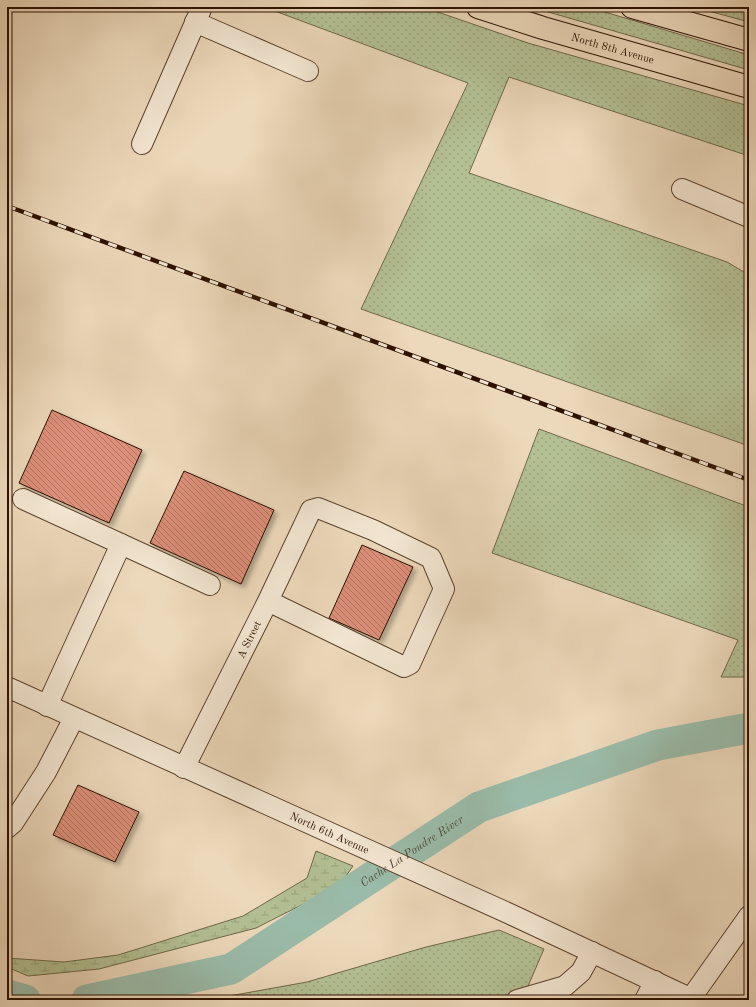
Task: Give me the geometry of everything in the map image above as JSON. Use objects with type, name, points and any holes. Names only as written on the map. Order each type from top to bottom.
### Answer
[{"type":"main road","name":"North 8th Avenue","points":[[478,7],[543,28],[749,87]]},
{"type":"main road","points":[[632,7],[749,40]]},
{"type":"street","points":[[142,144],[199,14],[308,71]]},
{"type":"street","points":[[682,189],[749,217]]},
{"type":"street","points":[[23,499],[210,585]]},
{"type":"street","name":"A Street","points":[[184,768],[268,601],[311,510],[318,508],[373,530],[431,558],[444,589],[410,664],[404,667],[268,601]]},
{"type":"street","points":[[47,706],[121,544]]},
{"type":"street","name":"North 6th Avenue","points":[[7,687],[510,914],[693,999]]},
{"type":"street","points":[[7,828],[13,823],[46,772],[74,718]]},
{"type":"street","points":[[693,999],[749,916]]},
{"type":"street","points":[[517,1000],[565,986],[581,972],[592,952]]},
{"type":"street","points":[[645,1000],[655,981]]},
{"type":"green space","points":[[264,7],[423,7],[528,43],[749,106],[749,156],[509,77],[469,173],[727,262],[749,275],[749,446],[361,309],[468,83]]},
{"type":"green space","points":[[531,7],[588,7],[749,55],[749,70]]},
{"type":"green space","points":[[694,7],[733,7],[749,11],[749,22]]},
{"type":"green space","points":[[539,429],[749,507],[749,677],[721,677],[738,640],[492,553]]},
{"type":"green space","points":[[316,851],[353,866],[339,886],[256,928],[99,969],[28,976],[7,967],[7,958],[64,962],[118,955],[243,916],[307,878]]},
{"type":"green space","points":[[499,930],[544,949],[522,1000],[207,1000],[307,982],[426,947]]},
{"type":"building","points":[[52,410],[142,450],[109,523],[19,483]]},
{"type":"building","points":[[184,471],[274,510],[241,584],[150,543]]},
{"type":"building","points":[[362,545],[413,567],[379,640],[329,618]]},
{"type":"building","points":[[78,785],[139,812],[115,862],[53,835]]},
{"type":"waterway","name":"Cache La Poudre River","points":[[87,1000],[231,969],[479,807],[658,745],[749,728]]},
{"type":"waterway","name":"Cache La Poudre River","points":[[7,995],[25,1000]]},
{"type":"railway","points":[[7,206],[749,480]]}]
